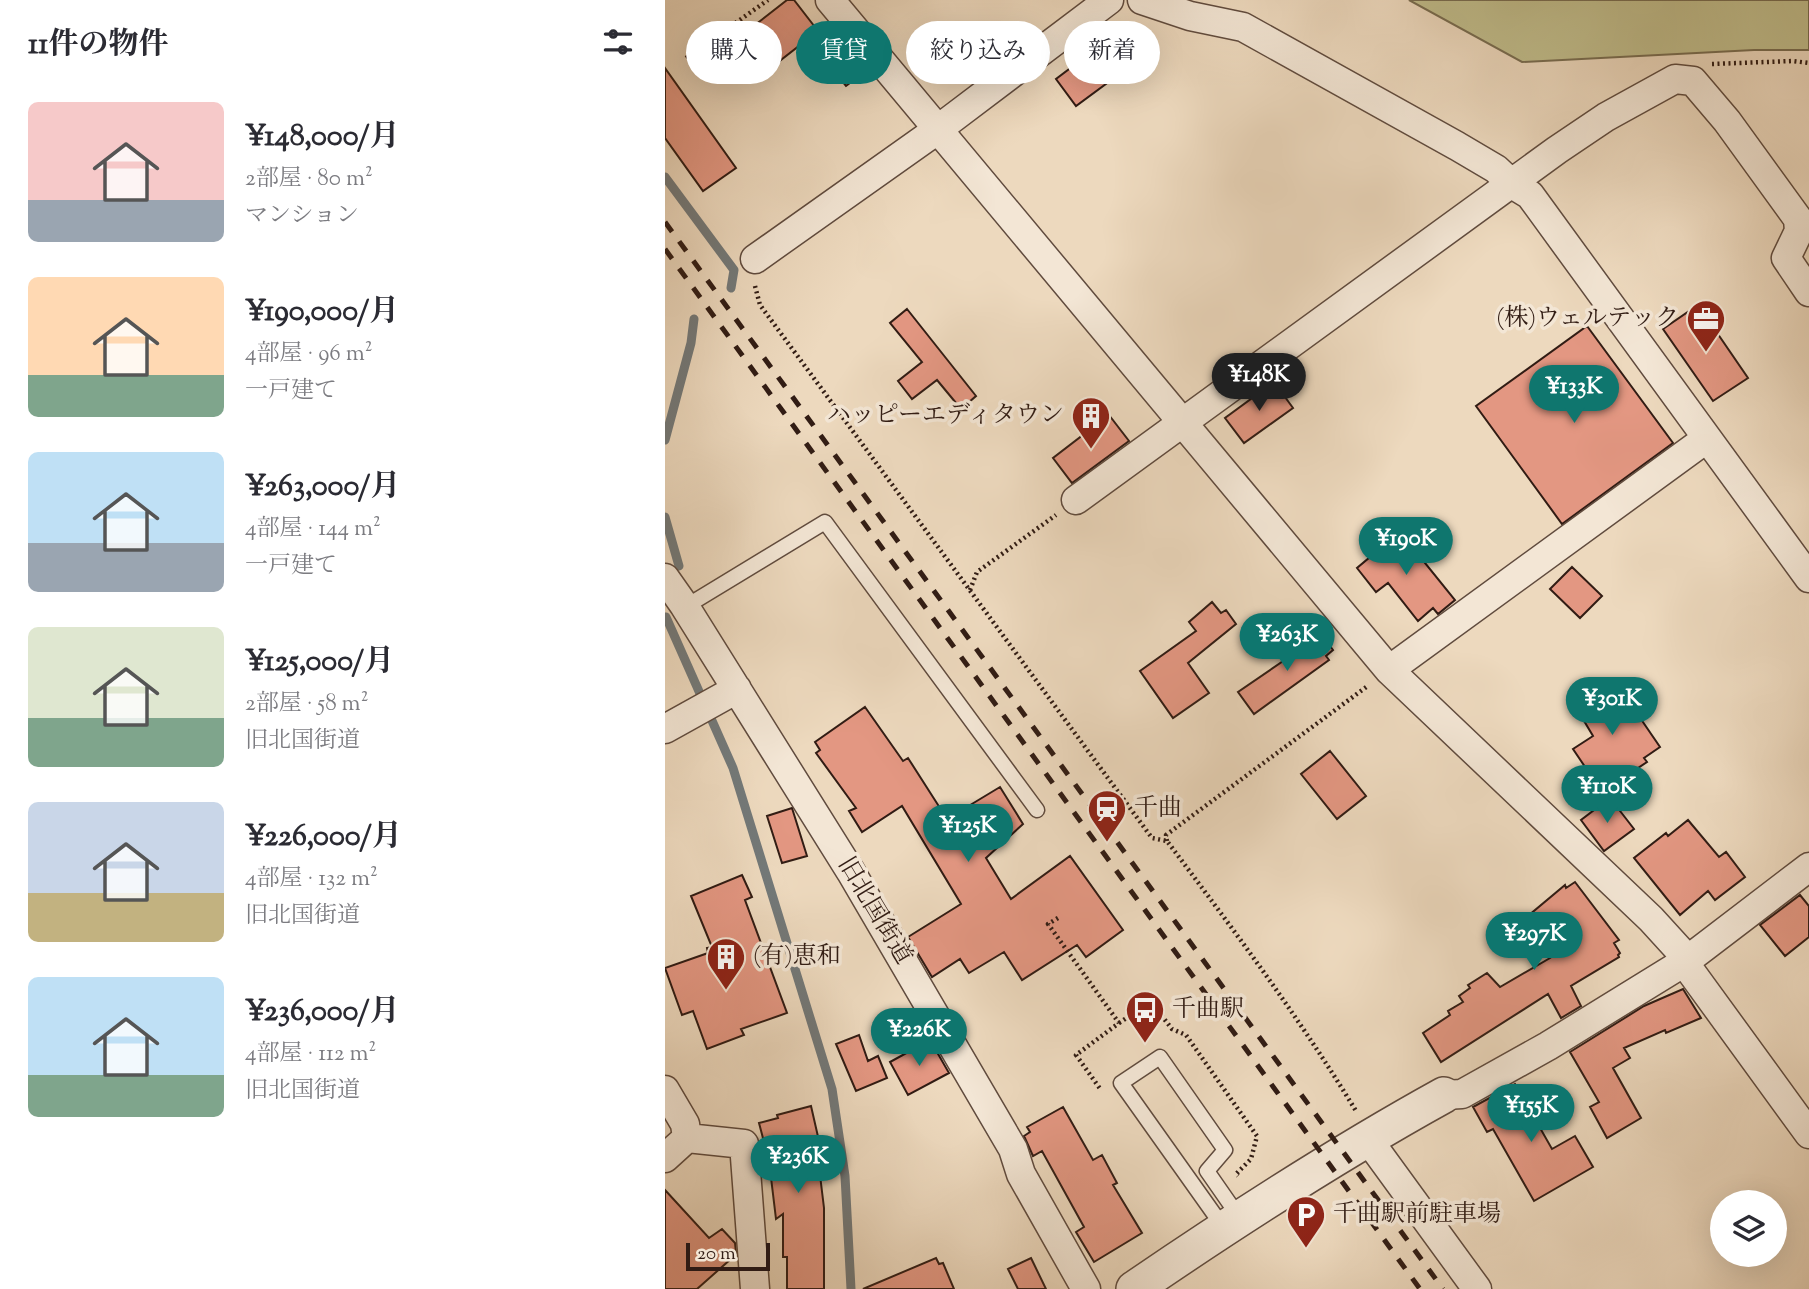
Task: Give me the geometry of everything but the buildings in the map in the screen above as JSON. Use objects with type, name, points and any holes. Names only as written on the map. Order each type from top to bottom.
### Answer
[{"type":"street","points":[[830,0],[1181,424],[1389,670],[1651,919],[1682,953],[1689,969],[1809,1134]]},
{"type":"street","points":[[755,259],[937,130],[1109,0]]},
{"type":"street","points":[[1142,0],[1190,16],[1243,27],[1457,146],[1496,169],[1529,195],[1809,578]]},
{"type":"street","points":[[1076,500],[1557,150],[1606,117],[1675,79],[1693,81],[1727,121],[1798,219],[1799,231],[1786,258],[1809,292]]},
{"type":"street","points":[[1389,670],[1706,439]]},
{"type":"street","name":"旧北国街道","points":[[665,578],[685,607],[717,701],[880,920],[1013,1149],[1021,1174],[1086,1289]]},
{"type":"street","points":[[665,729],[717,701]]},
{"type":"street","points":[[1134,1289],[1367,1138],[1444,1095],[1462,1094],[1473,1088],[1548,1046],[1686,961],[1809,867]]},
{"type":"street","points":[[665,1090],[685,1124],[687,1138]]},
{"type":"street","points":[[665,1158],[687,1138],[744,1144],[755,1289]]},
{"type":"street","points":[[1367,1138],[1477,1289]]},
{"type":"lane","points":[[685,607],[825,522],[1037,810]]},
{"type":"lane","points":[[1160,1057],[1225,1150],[1207,1171],[1232,1223],[1121,1083],[1160,1057]]},
{"type":"path","points":[[738,21],[768,0]]},
{"type":"path","points":[[1693,81],[1713,63],[1809,63]]},
{"type":"path","points":[[755,259],[755,285],[760,305],[1152,838],[1167,841]]},
{"type":"path","points":[[970,590],[977,572],[1076,500]]},
{"type":"path","points":[[1367,1138],[1362,1121],[1318,1048],[1256,959],[1167,841],[1166,835],[1389,670]]},
{"type":"path","points":[[1058,918],[1048,924],[1119,1023],[1076,1055]]},
{"type":"shaded area","points":[[1409,0],[1809,0],[1809,50],[1754,50],[1522,62]]},
{"type":"waterway","points":[[665,177],[734,270],[731,288]]},
{"type":"waterway","points":[[665,440],[691,343],[694,319]]},
{"type":"waterway","points":[[665,517],[679,566]]},
{"type":"waterway","points":[[666,617],[733,768],[832,1089],[845,1176],[851,1289]]},
{"type":"railway","points":[[665,222],[1443,1289]]},
{"type":"railway","points":[[665,249],[1420,1289]]},
{"type":"place","name":"(株)ウェルテック","points":[[1706,353]]},
{"type":"place","name":"ハッピーエディタウン","points":[[1091,450]]},
{"type":"place","name":"千曲","points":[[1107,843]]},
{"type":"place","name":"(有)恵和","points":[[726,991]]},
{"type":"place","name":"千曲駅","points":[[1145,1044]]},
{"type":"place","name":"千曲駅前駐車場","points":[[1306,1249]]}]
